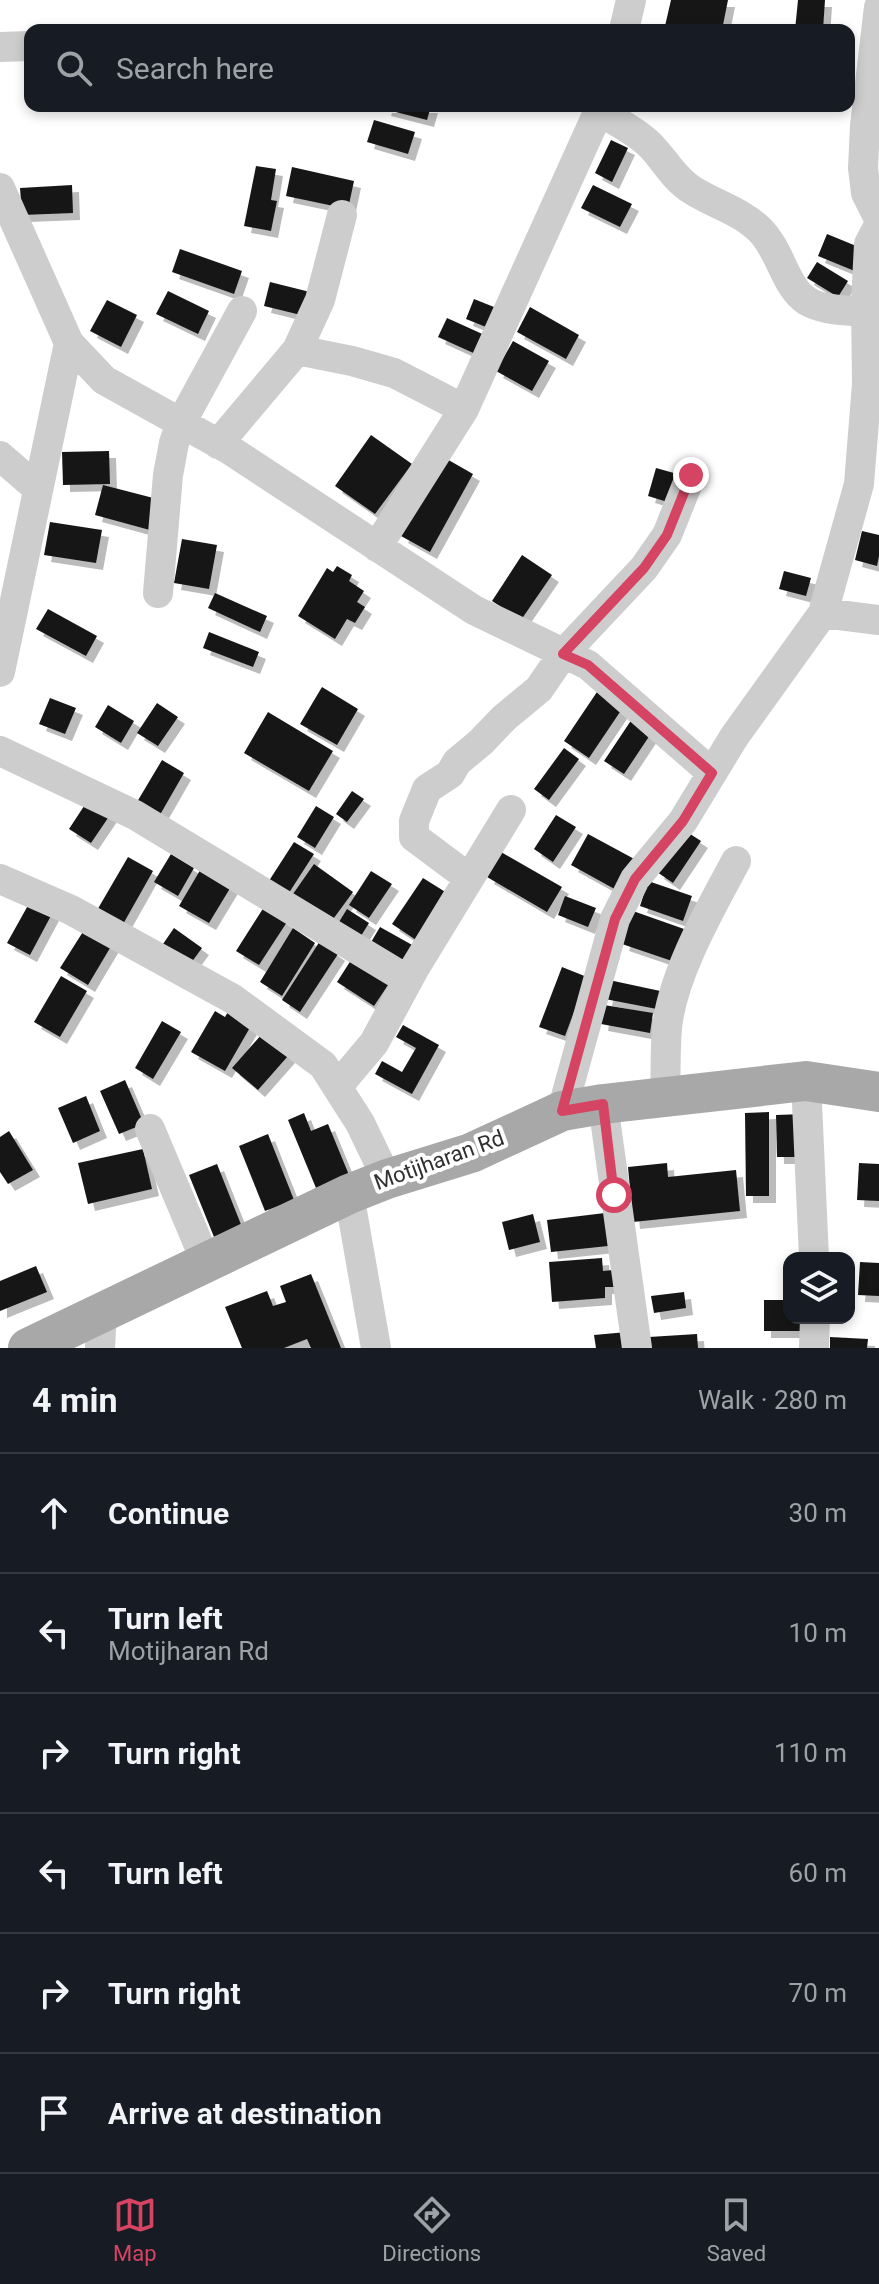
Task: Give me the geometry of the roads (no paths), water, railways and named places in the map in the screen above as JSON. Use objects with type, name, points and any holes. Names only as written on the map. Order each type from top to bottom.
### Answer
[{"type":"main road","name":"Motijharan Rd","points":[[28,1348],[101,1330],[206,1262],[349,1194],[471,1153],[562,1111],[806,1081],[879,1092]]},
{"type":"street","points":[[625,24],[631,0]]},
{"type":"street","points":[[879,7],[863,168],[866,193],[879,219]]},
{"type":"street","points":[[0,47],[24,46]]},
{"type":"street","points":[[377,547],[464,409],[598,112]]},
{"type":"street","points":[[605,112],[648,143],[689,189],[748,219],[759,229],[779,257],[788,281],[808,302],[822,307],[873,313]]},
{"type":"street","points":[[0,188],[69,343],[104,380],[218,444],[474,610],[588,665],[712,773]]},
{"type":"street","points":[[218,444],[297,350],[320,300],[342,215]]},
{"type":"street","points":[[562,1111],[615,919],[635,879],[683,821],[734,737],[823,613],[859,484],[873,313],[869,244],[879,225]]},
{"type":"street","points":[[158,593],[168,475],[174,443],[181,423],[242,311]]},
{"type":"street","points":[[0,672],[69,343]]},
{"type":"street","points":[[297,350],[394,373],[464,409]]},
{"type":"street","points":[[0,456],[37,488]]},
{"type":"street","points":[[469,878],[414,837],[414,821],[427,789],[450,774],[457,762],[539,689],[563,654],[644,568],[667,535],[691,475]]},
{"type":"street","points":[[823,613],[879,620]]},
{"type":"street","points":[[0,751],[135,815],[408,980]]},
{"type":"street","points":[[337,1087],[374,1043],[408,980],[511,810]]},
{"type":"street","points":[[665,1097],[667,1026],[676,991],[702,926],[736,861]]},
{"type":"street","points":[[0,879],[71,910],[233,999],[323,1065],[360,1123],[387,1179]]},
{"type":"street","points":[[806,1081],[814,1252]]},
{"type":"street","points":[[603,1104],[637,1348]]},
{"type":"street","points":[[150,1129],[206,1262]]},
{"type":"street","points":[[349,1194],[376,1348]]},
{"type":"street","points":[[814,1348],[815,1324]]}]
